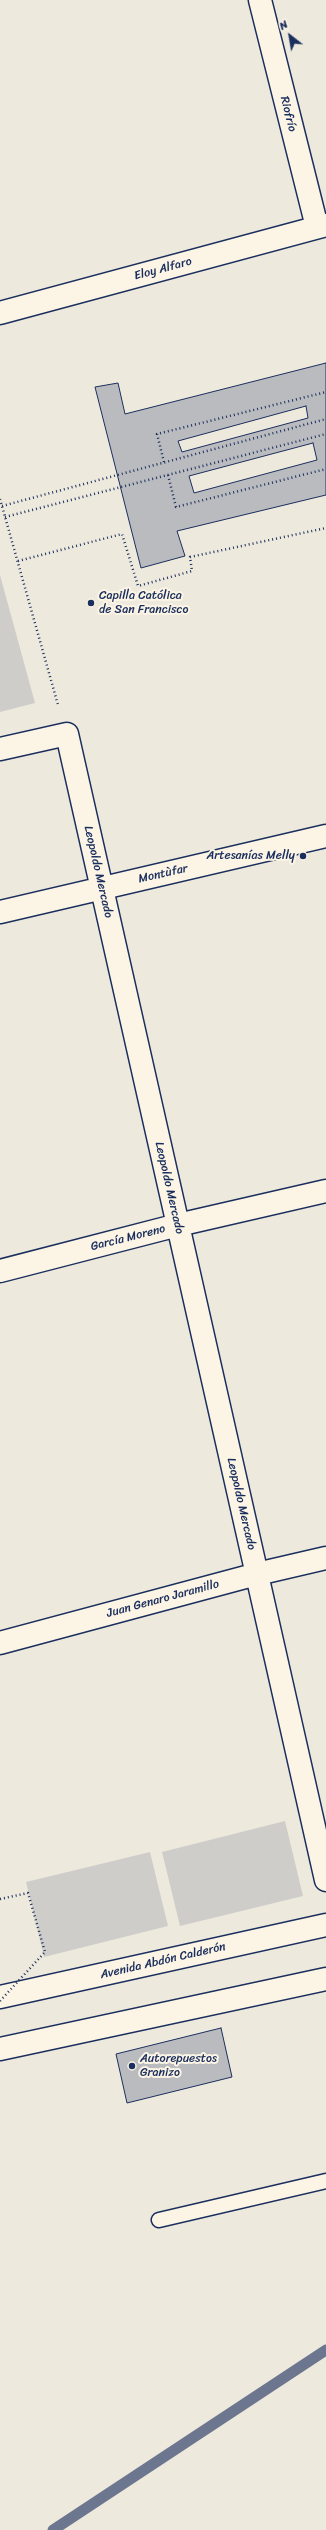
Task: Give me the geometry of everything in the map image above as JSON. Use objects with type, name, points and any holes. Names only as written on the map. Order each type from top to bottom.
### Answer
[{"type":"street","name":"Riofrío","points":[[260,0],[321,226]]},
{"type":"street","name":"Eloy Alfaro","points":[[0,313],[321,226]]},
{"type":"street","points":[[0,749],[67,734]]},
{"type":"street","name":"Leopoldo Mercado","points":[[67,734],[326,1880]]},
{"type":"street","name":"Montùfar","points":[[0,912],[326,836]]},
{"type":"street","name":"García Moreno","points":[[0,1270],[178,1225],[326,1191]]},
{"type":"street","name":"Juan Genaro Jaramillo","points":[[0,1643],[257,1574],[326,1558]]},
{"type":"street","name":"Avenida Abdón Calderón","points":[[0,1997],[326,1924]]},
{"type":"street","points":[[0,2049],[326,1979]]},
{"type":"lane","points":[[159,2220],[326,2181]]},
{"type":"path","points":[[164,462],[157,434],[326,392]]},
{"type":"path","points":[[2,506],[326,419]]},
{"type":"path","points":[[5,517],[326,434]]},
{"type":"path","points":[[168,475],[176,507],[326,469]]},
{"type":"path","points":[[0,499],[67,734]]},
{"type":"path","points":[[18,561],[122,534],[138,586],[192,571],[190,557],[326,528]]},
{"type":"path","points":[[0,1899],[28,1893],[45,1952],[0,2001]]},
{"type":"shaded area","points":[[0,575],[35,703],[0,712]]},
{"type":"shaded area","points":[[285,1821],[303,1896],[180,1926],[162,1852]]},
{"type":"shaded area","points":[[150,1852],[168,1926],[44,1957],[26,1882]]},
{"type":"building","points":[[326,363],[326,495],[177,531],[185,556],[141,568],[95,387],[118,383],[125,414]]},
{"type":"building","points":[[306,406],[308,418],[182,452],[178,441]]},
{"type":"building","points":[[313,443],[317,460],[194,493],[189,476]]},
{"type":"building","points":[[221,2028],[232,2077],[127,2103],[116,2054]]},
{"type":"waterway","points":[[53,2530],[326,2350]]},
{"type":"place","name":"Capilla Católica de San Francisco","points":[[91,603]]},
{"type":"place","name":"Artesanías Melly","points":[[303,856]]},
{"type":"place","name":"Autorepuestos Granizo","points":[[132,2066]]}]
